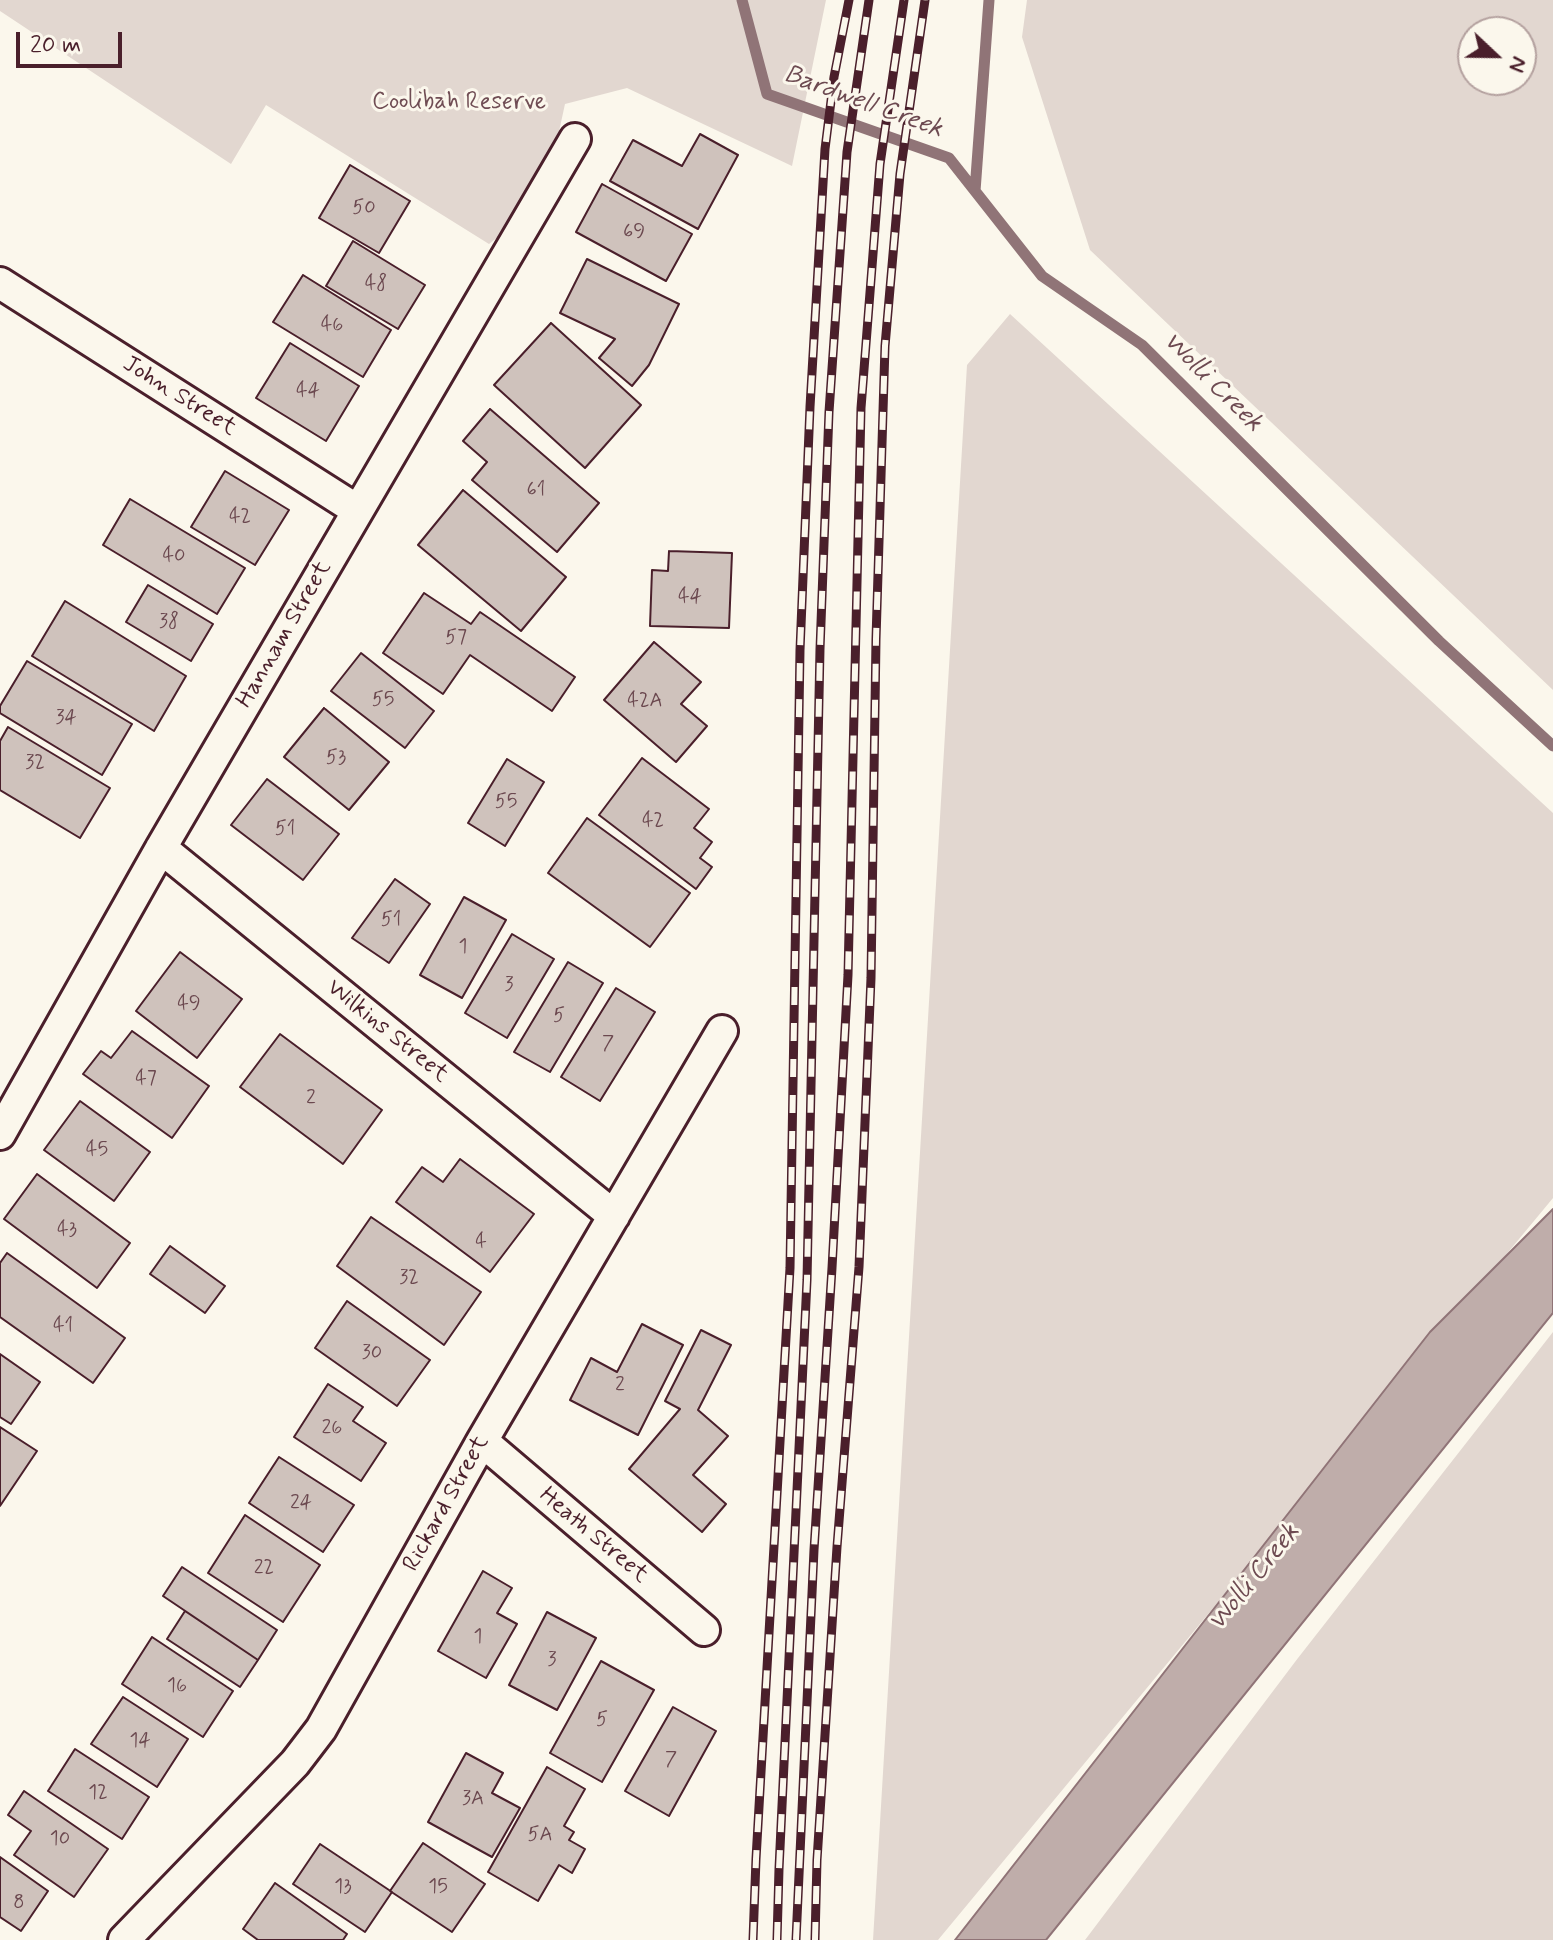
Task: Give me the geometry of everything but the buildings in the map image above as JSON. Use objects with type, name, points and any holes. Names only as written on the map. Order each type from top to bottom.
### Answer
[{"type":"street","name":"Hannam Street","points":[[1,1128],[575,139]]},
{"type":"street","name":"John Street","points":[[0,283],[357,510]]},
{"type":"street","name":"Wilkins Street","points":[[161,848],[614,1216]]},
{"type":"street","name":"Rickard Street","points":[[124,1940],[295,1763],[321,1729],[482,1441],[722,1031]]},
{"type":"street","name":"Heath Street","points":[[482,1441],[704,1630]]},
{"type":"green space","name":"Coolibah Reserve","points":[[0,0],[826,0],[792,166],[627,88],[565,104],[553,159],[513,225],[489,244],[266,105],[231,164],[0,11]]},
{"type":"green space","points":[[1027,0],[1553,0],[1553,690],[1090,250],[1022,37]]},
{"type":"green space","points":[[1010,314],[1553,813],[1553,1198],[938,1940],[873,1940],[967,365]]},
{"type":"green space","points":[[1553,1332],[1553,1940],[1085,1940],[1298,1658]]},
{"type":"water","points":[[1553,1209],[1553,1313],[1046,1940],[955,1940],[1430,1332]]},
{"type":"waterway","name":"Wolli Creek","points":[[742,0],[767,94],[949,158],[1042,276],[1142,345],[1439,641],[1553,746]]},
{"type":"waterway","name":"Wolli Creek","points":[[975,191],[989,0]]},
{"type":"railway","points":[[753,1940],[790,1268],[800,650],[810,407],[825,149],[834,77],[849,0]]},
{"type":"railway","points":[[777,1940],[807,1280],[820,649],[829,412],[847,152],[869,0]]},
{"type":"railway","points":[[796,1940],[814,1550],[848,975],[861,408],[880,164],[904,0]]},
{"type":"railway","points":[[815,1940],[817,1860],[837,1547],[859,1267],[871,978],[876,639],[885,346],[900,174],[925,0]]},
{"type":"water label","name":"Bardwell Creek","points":[[863,103]]}]
